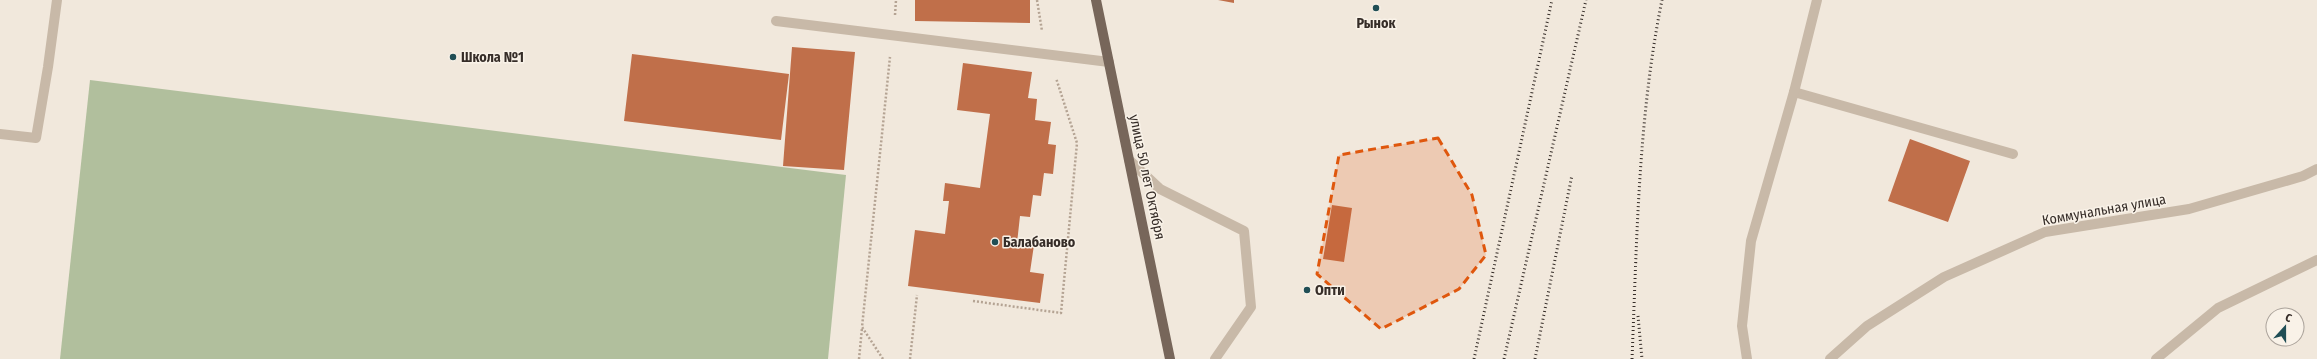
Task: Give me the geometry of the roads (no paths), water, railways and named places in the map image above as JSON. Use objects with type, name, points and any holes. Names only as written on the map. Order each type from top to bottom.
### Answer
[{"type":"main road","name":"улица 50 лет Октября","points":[[1096,0],[1170,359]]},
{"type":"street","points":[[0,134],[36,138],[57,0]]},
{"type":"street","points":[[1747,359],[1742,326],[1751,241],[1794,92],[1817,0]]},
{"type":"street","points":[[776,21],[1108,62]]},
{"type":"street","points":[[1794,92],[2013,154]]},
{"type":"street","points":[[1129,160],[1160,189],[1244,231],[1251,306],[1214,359]]},
{"type":"street","name":"Коммунальная улица","points":[[1830,359],[1867,326],[1944,277],[2045,232],[2189,209],[2303,176],[2317,169]]},
{"type":"street","points":[[2156,359],[2218,308],[2317,260]]},
{"type":"railway","points":[[1474,359],[1552,0]]},
{"type":"railway","points":[[1504,359],[1586,0]]},
{"type":"railway","points":[[1632,359],[1637,224],[1643,134],[1654,44],[1662,0]]},
{"type":"railway","points":[[1535,359],[1572,175]]},
{"type":"railway","points":[[1638,316],[1642,359]]},
{"type":"place","name":"Рынок","points":[[1376,8]]},
{"type":"place","name":"Школа №1","points":[[453,57]]},
{"type":"place","name":"Балабаново","points":[[995,242]]},
{"type":"place","name":"Опти","points":[[1307,290]]}]
